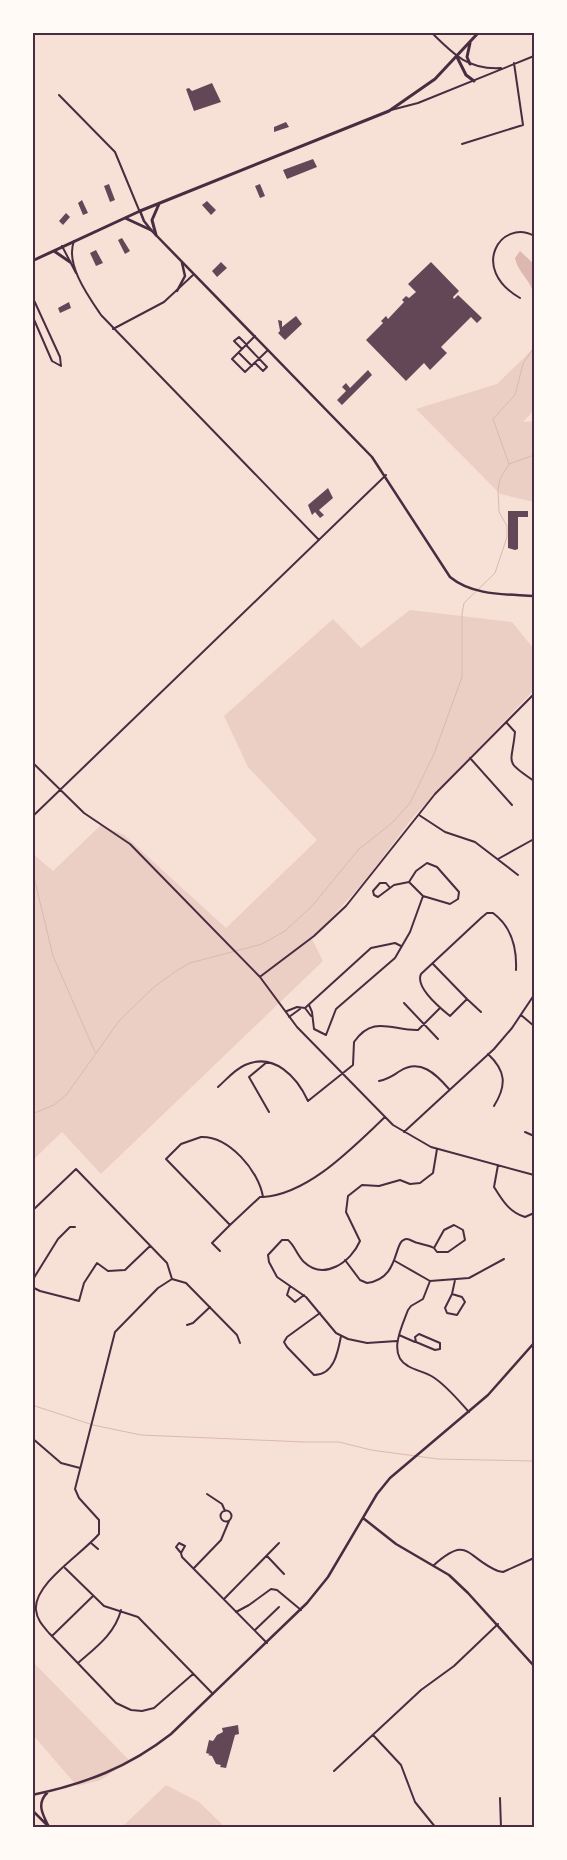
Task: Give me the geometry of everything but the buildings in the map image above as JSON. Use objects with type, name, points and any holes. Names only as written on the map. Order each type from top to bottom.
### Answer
[{"type":"main road","points":[[33,261],[140,211],[389,111],[427,85],[457,57],[479,32]]},
{"type":"main road","points":[[470,42],[467,57],[470,64]]},
{"type":"main road","points":[[457,57],[466,75],[474,81]]},
{"type":"main road","points":[[156,235],[152,220],[160,203]]},
{"type":"main road","points":[[124,218],[151,230]]},
{"type":"main road","points":[[54,251],[70,262]]},
{"type":"street","points":[[430,32],[457,57],[470,64],[479,68],[503,68]]},
{"type":"street","points":[[389,111],[418,103],[534,56]]},
{"type":"street","points":[[462,144],[523,125],[514,63]]},
{"type":"street","points":[[59,95],[115,152],[124,169],[144,221],[151,230],[351,435],[386,475],[444,569],[457,582],[476,591],[534,596]]},
{"type":"street","points":[[520,298],[511,293],[497,278],[493,271],[492,255],[502,241],[512,234],[520,232],[534,236]]},
{"type":"street","points":[[74,241],[71,251],[77,273]]},
{"type":"street","points":[[62,246],[90,298],[113,329],[319,540]]},
{"type":"street","points":[[177,291],[185,276],[182,261]]},
{"type":"street","points":[[113,329],[164,302],[194,274]]},
{"type":"street","points":[[32,296],[60,357],[61,366],[52,361],[32,315]]},
{"type":"street","points":[[242,349],[234,341],[238,336],[268,367],[263,371],[255,363]]},
{"type":"street","points":[[255,336],[232,359],[245,372],[268,350]]},
{"type":"street","points":[[239,352],[252,366]]},
{"type":"street","points":[[32,818],[386,475]]},
{"type":"street","points":[[260,977],[314,936],[346,906],[440,788],[534,694]]},
{"type":"street","points":[[506,722],[515,732],[510,758],[512,764],[534,781]]},
{"type":"street","points":[[470,758],[512,805]]},
{"type":"street","points":[[32,762],[60,792],[84,813],[130,844],[260,977],[289,1017],[343,1074],[385,1117],[403,1132],[421,1143],[437,1149],[534,1174]]},
{"type":"street","points":[[419,815],[445,832],[475,842],[518,875]]},
{"type":"street","points":[[498,859],[534,839]]},
{"type":"street","points":[[390,888],[386,883],[380,883],[373,891],[374,895],[382,895],[394,885],[409,882],[416,871],[427,863],[437,867],[459,892],[458,899],[450,904],[423,896],[409,882]]},
{"type":"street","points":[[309,1005],[312,1012],[314,1029],[326,1035],[336,1009],[395,958],[410,932],[423,896]]},
{"type":"street","points":[[467,999],[450,1016],[440,1008],[419,984],[421,974],[487,913],[493,913],[502,919],[514,941],[516,970]]},
{"type":"street","points":[[286,1012],[297,1007],[300,1009],[305,1008],[309,1005],[371,948],[394,943],[401,946]]},
{"type":"street","points":[[433,964],[481,1012]]},
{"type":"street","points":[[403,1132],[488,1054],[533,999],[534,995]]},
{"type":"street","points":[[404,1002],[438,1039]]},
{"type":"street","points":[[305,1008],[311,1016]]},
{"type":"street","points":[[218,1087],[227,1077],[245,1065],[266,1062],[277,1065],[290,1074],[301,1086],[308,1101],[353,1065],[354,1042],[365,1030],[386,1025],[418,1030],[440,1008]]},
{"type":"street","points":[[289,1017],[300,1009]]},
{"type":"street","points":[[520,1015],[534,1026]]},
{"type":"street","points":[[488,1054],[498,1064],[502,1072],[502,1091],[494,1106]]},
{"type":"street","points":[[266,1062],[249,1077],[269,1112]]},
{"type":"street","points":[[379,1081],[389,1079],[408,1067],[420,1066],[434,1073],[450,1089]]},
{"type":"street","points":[[220,1251],[212,1243],[260,1197],[281,1196],[334,1164],[385,1117]]},
{"type":"street","points":[[525,1132],[534,1136]]},
{"type":"street","points":[[230,1226],[166,1159],[177,1147],[186,1141],[202,1136],[217,1139],[239,1156],[256,1176],[262,1186],[263,1197]]},
{"type":"street","points":[[397,1341],[367,1343],[341,1335],[304,1295],[277,1277],[268,1258],[270,1251],[282,1240],[292,1243],[303,1261],[316,1269],[331,1269],[345,1260],[360,1241],[346,1212],[348,1196],[362,1185],[379,1186],[400,1180],[410,1184],[420,1183],[433,1173],[437,1149]]},
{"type":"street","points":[[498,1164],[494,1187],[506,1206],[516,1214],[525,1217],[534,1213]]},
{"type":"street","points":[[32,1211],[76,1169],[167,1263],[172,1280]]},
{"type":"street","points":[[345,1260],[360,1280],[368,1283],[378,1281],[387,1274],[395,1261],[398,1245],[407,1239],[434,1248],[437,1252],[442,1252],[462,1244],[465,1240],[464,1230],[454,1225],[449,1227],[444,1230],[434,1248]]},
{"type":"street","points":[[32,1281],[58,1239],[70,1227],[75,1227]]},
{"type":"street","points":[[32,1287],[40,1291],[79,1301],[84,1283],[97,1263],[108,1271],[125,1270],[150,1246]]},
{"type":"street","points":[[395,1261],[430,1281],[469,1278],[504,1259]]},
{"type":"street","points":[[192,1674],[154,1708],[142,1711],[116,1703],[39,1621],[36,1611],[36,1599],[44,1586],[92,1543],[99,1534],[99,1520],[79,1498],[75,1489],[115,1332],[158,1288],[172,1280],[186,1283],[238,1335],[240,1343]]},
{"type":"street","points":[[452,1294],[462,1297],[465,1302],[457,1316],[447,1313],[445,1308],[452,1294],[455,1280]]},
{"type":"street","points":[[430,1281],[423,1299],[411,1306],[397,1341],[398,1351],[407,1366],[432,1376],[447,1388],[469,1412]]},
{"type":"street","points":[[290,1286],[287,1295],[295,1302],[304,1295]]},
{"type":"street","points":[[187,1324],[193,1323],[210,1307]]},
{"type":"street","points":[[320,1314],[309,1319],[284,1342],[314,1375],[320,1375],[330,1369],[338,1354],[341,1335]]},
{"type":"street","points":[[399,1335],[416,1342],[436,1350],[440,1348],[440,1343],[419,1334],[415,1337],[416,1342]]},
{"type":"street","points":[[32,1795],[96,1779],[126,1764],[170,1734],[300,1610],[328,1577],[362,1518],[390,1478],[488,1395],[534,1343]]},
{"type":"street","points":[[32,1438],[61,1464],[80,1468]]},
{"type":"street","points":[[194,1568],[216,1546],[232,1514],[225,1511],[222,1504],[207,1494]]},
{"type":"street","points":[[225,1511],[221,1517],[224,1521],[229,1521]]},
{"type":"street","points":[[362,1518],[396,1544],[434,1565],[468,1593],[534,1666]]},
{"type":"street","points":[[92,1543],[98,1549]]},
{"type":"street","points":[[224,1599],[279,1543]]},
{"type":"street","points":[[434,1565],[453,1550],[459,1549],[469,1551],[498,1571],[503,1572],[534,1558]]},
{"type":"street","points":[[181,1553],[267,1643]]},
{"type":"street","points":[[267,1556],[284,1574]]},
{"type":"street","points":[[65,1567],[104,1606],[138,1617],[213,1694]]},
{"type":"street","points":[[236,1612],[271,1589],[277,1590],[300,1610]]},
{"type":"street","points":[[52,1636],[93,1596]]},
{"type":"street","points":[[254,1630],[279,1607]]},
{"type":"street","points":[[78,1663],[108,1635],[118,1622],[121,1610]]},
{"type":"street","points":[[334,1771],[421,1690],[454,1666],[498,1624]]},
{"type":"street","points":[[373,1735],[401,1765],[415,1802],[436,1828]]},
{"type":"street","points":[[48,1792],[40,1803],[41,1812],[49,1827]]},
{"type":"street","points":[[500,1798],[501,1828]]},
{"type":"street","points":[[32,1810],[49,1827]]},
{"type":"shaded area","points":[[520,251],[534,264],[534,296],[531,286],[515,258]]},
{"type":"shaded area","points":[[532,350],[534,353],[534,410],[523,422],[534,421],[534,502],[500,494],[416,409],[497,384]]},
{"type":"shaded area","points":[[410,610],[512,622],[534,649],[534,690],[414,816],[363,883],[312,939],[323,961],[101,1174],[62,1132],[33,1160],[32,853],[53,871],[101,825],[124,835],[226,928],[317,840],[248,767],[224,716],[333,619],[361,648]]},
{"type":"shaded area","points":[[32,1661],[129,1760],[101,1780],[77,1786],[33,1735]]},
{"type":"shaded area","points":[[166,1785],[199,1802],[225,1827],[122,1827]]},
{"type":"waterway","points":[[509,464],[493,419],[515,395],[523,364],[534,347]]},
{"type":"waterway","points":[[32,1114],[54,1105],[67,1094],[119,1021],[154,987],[190,963],[262,944],[285,931],[313,905],[358,850],[392,823],[410,803],[434,754],[462,677],[462,614],[464,603],[495,573],[507,537],[507,526],[499,512],[498,489],[500,479],[509,464],[534,455]]},
{"type":"waterway","points":[[32,869],[53,956],[95,1052]]},
{"type":"waterway","points":[[32,1405],[93,1425],[141,1435],[339,1442],[371,1450],[438,1459],[534,1461]]}]
